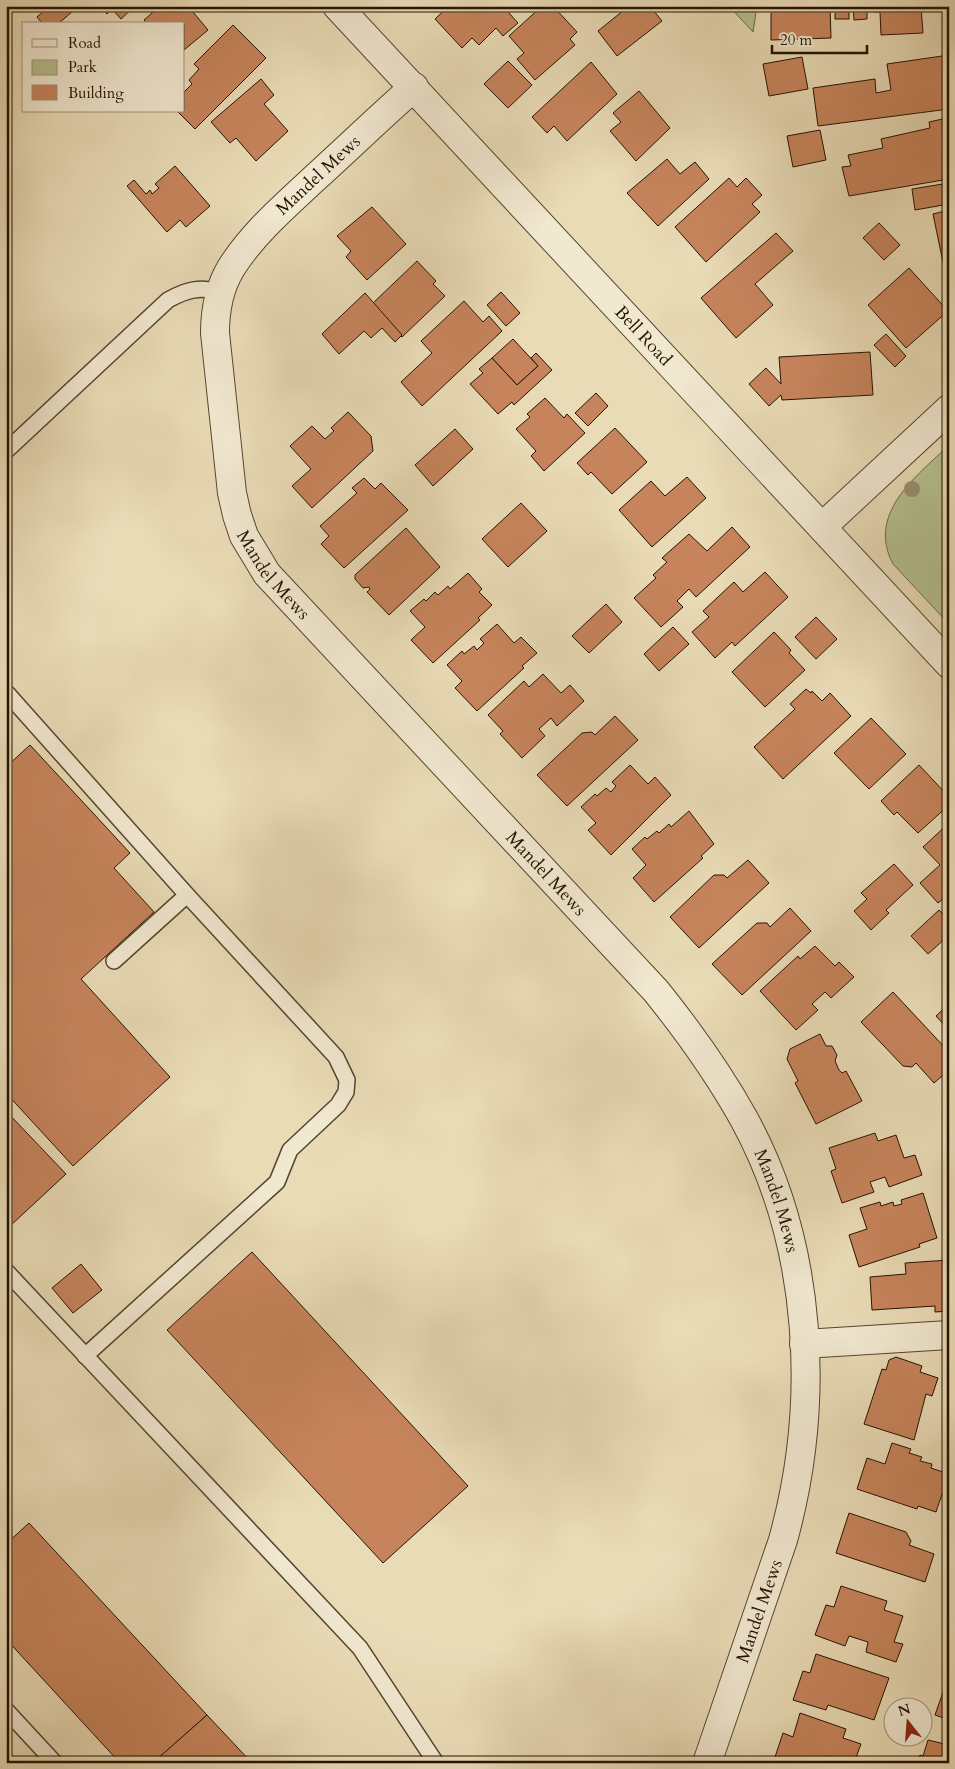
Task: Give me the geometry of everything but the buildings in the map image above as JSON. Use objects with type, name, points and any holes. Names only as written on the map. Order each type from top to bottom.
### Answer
[{"type":"street","name":"Bell Road","points":[[337,6],[949,664]]},
{"type":"street","name":"Mandel Mews","points":[[414,87],[278,212],[249,243],[230,269],[220,292],[215,312],[215,333],[232,493],[244,536],[253,554],[267,574],[656,991],[687,1029],[745,1121],[769,1173],[789,1234],[800,1287],[804,1344],[804,1430],[793,1505],[784,1540],[707,1763]]},
{"type":"street","points":[[822,527],[949,409]]},
{"type":"street","points":[[804,1344],[949,1335]]},
{"type":"lane","points":[[6,451],[168,300],[188,290],[200,288],[220,292]]},
{"type":"lane","points":[[6,692],[187,895],[336,1057],[347,1080],[346,1092],[338,1105],[290,1150],[277,1182],[85,1356]]},
{"type":"lane","points":[[114,961],[187,895]]},
{"type":"lane","points":[[6,1271],[360,1648],[436,1763]]},
{"type":"lane","points":[[6,1710],[55,1763]]},
{"type":"green space","points":[[729,6],[757,6],[753,32]]},
{"type":"green space","points":[[949,445],[949,624],[893,564],[886,546],[886,528],[890,512],[899,497],[910,483]]}]
